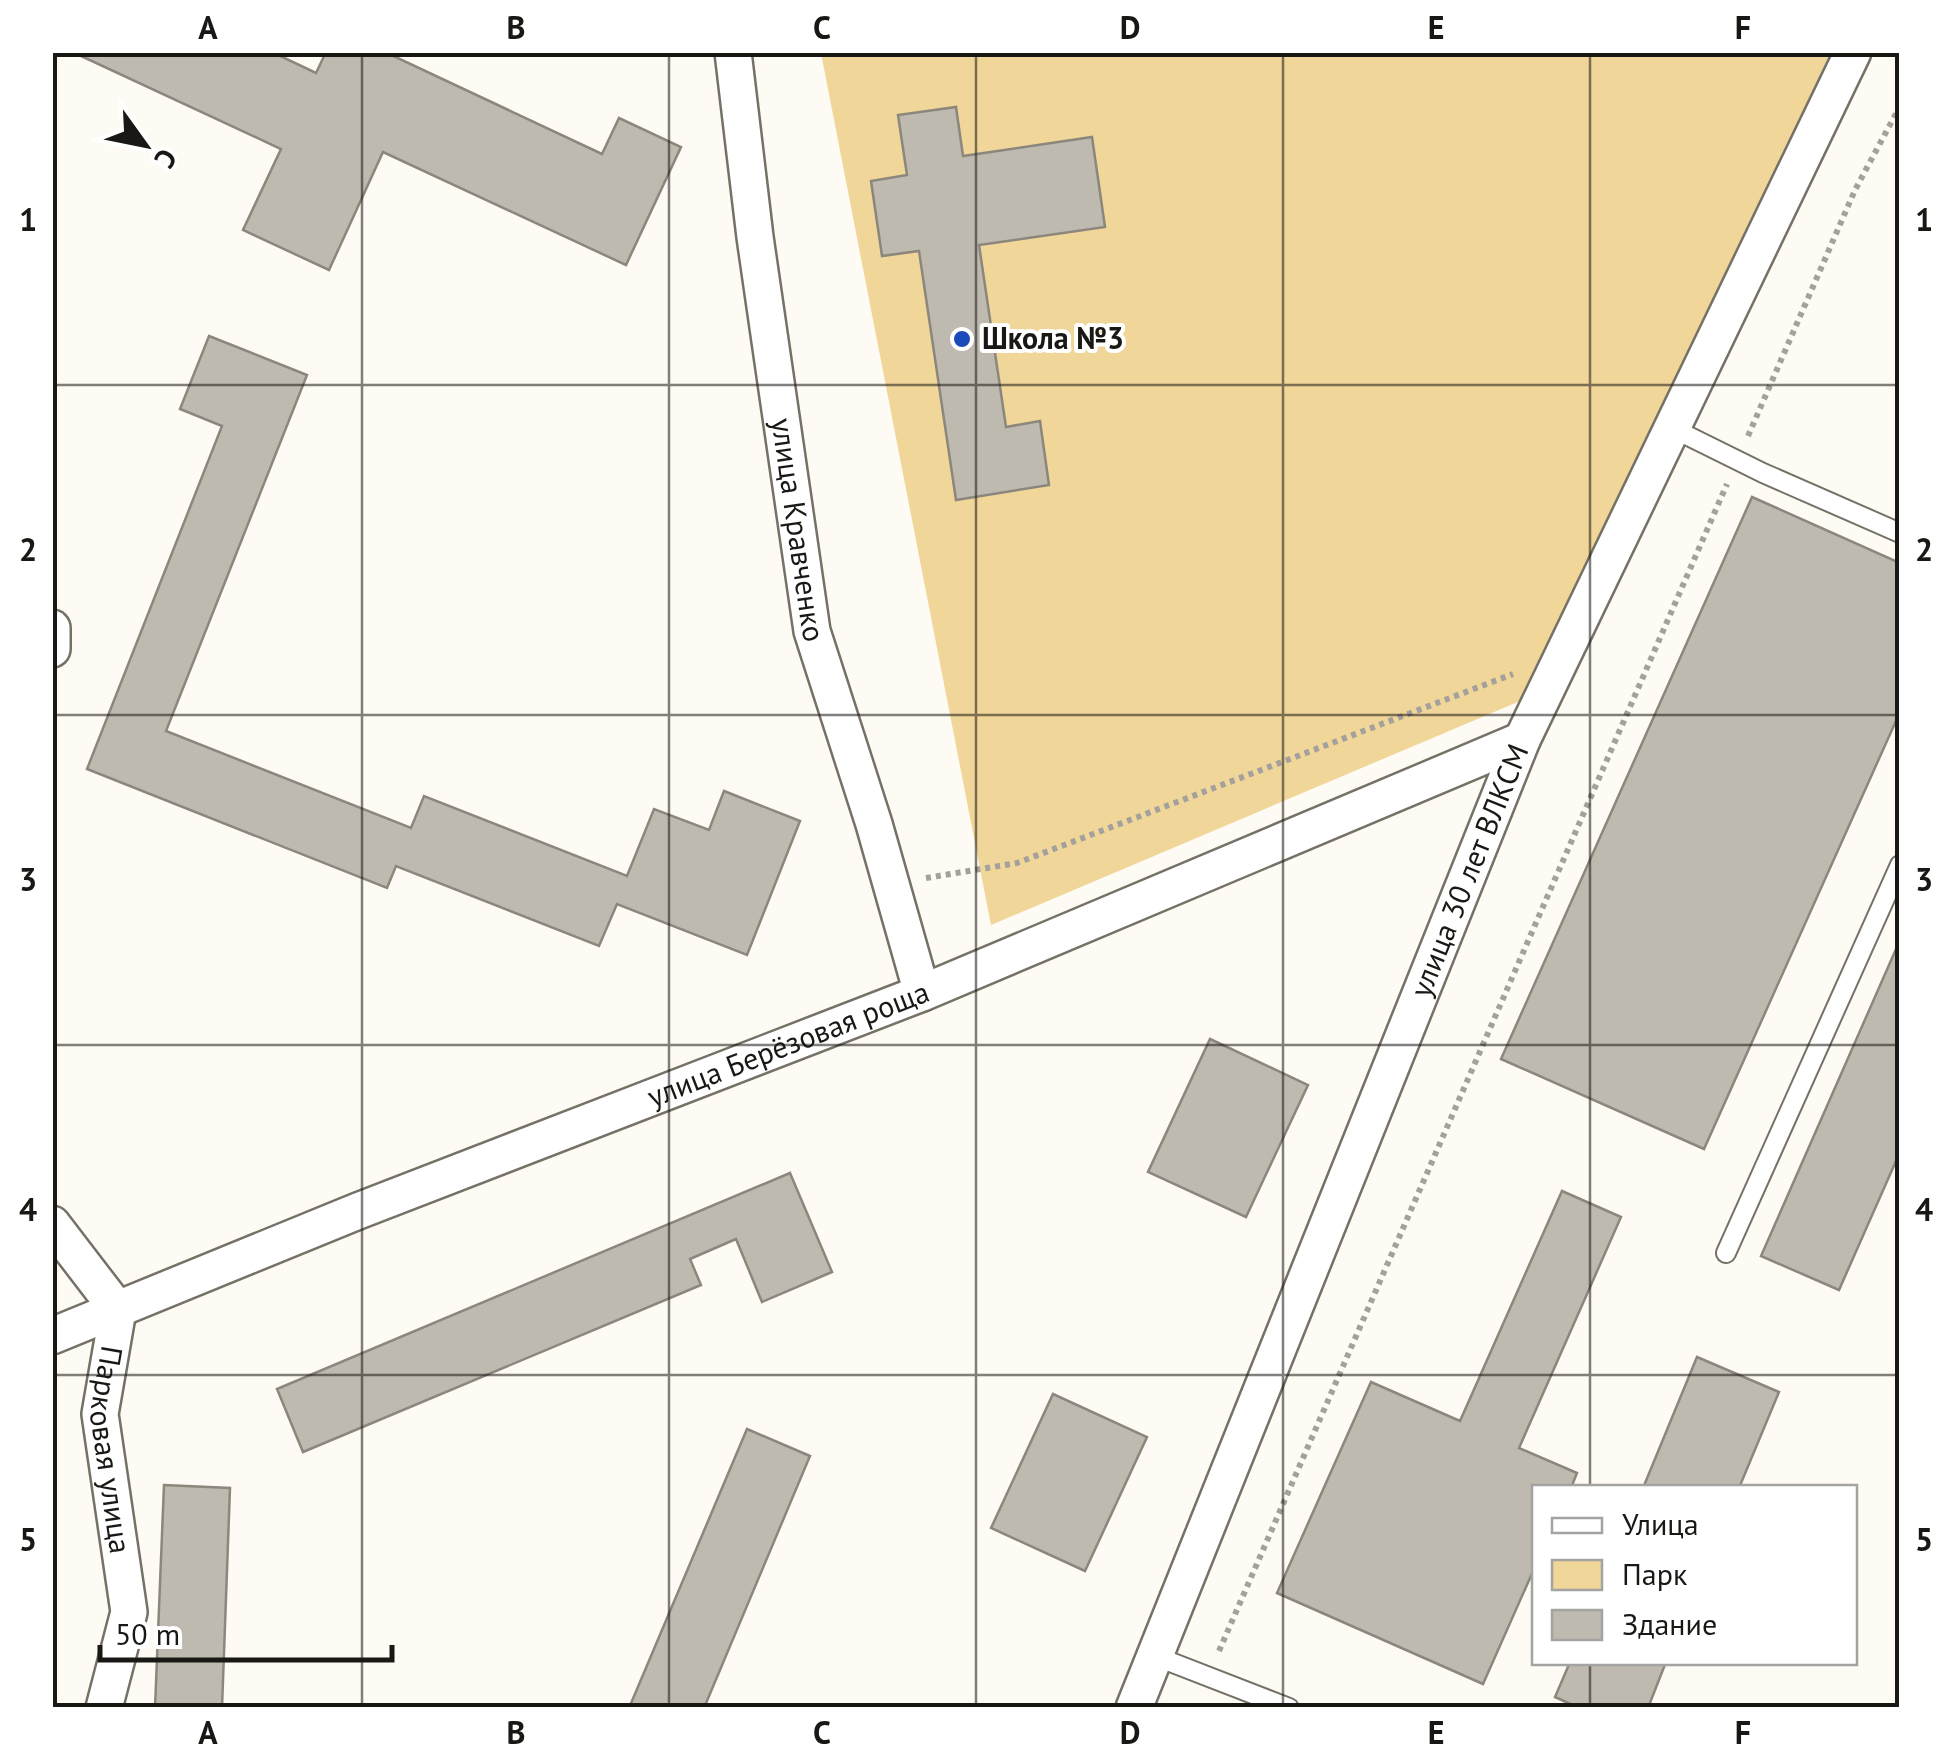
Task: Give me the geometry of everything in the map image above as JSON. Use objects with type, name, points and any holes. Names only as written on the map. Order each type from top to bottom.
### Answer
[{"type":"street","name":"улица Кравченко","points":[[734,52],[812,631],[922,993]]},
{"type":"street","name":"улица 30 лет ВЛКСМ","points":[[1134,1708],[1522,740],[1853,52]]},
{"type":"street","points":[[52,628],[52,649]]},
{"type":"street","name":"улица Берёзовая роща","points":[[52,1336],[376,1204],[922,993],[1522,740]]},
{"type":"street","points":[[52,1224],[118,1310]]},
{"type":"street","name":"Парковая улица","points":[[104,1708],[129,1612],[100,1414],[118,1310]]},
{"type":"lane","points":[[1672,428],[1900,534]]},
{"type":"lane","points":[[1726,1253],[1900,865]]},
{"type":"lane","points":[[1155,1656],[1289,1708]]},
{"type":"path","points":[[1209,1676],[1855,190],[1900,106]]},
{"type":"path","points":[[890,883],[1018,863],[1525,670]]},
{"type":"green space","points":[[821,53],[1830,53],[1534,695],[991,925]]},
{"type":"building","points":[[82,52],[272,52],[316,73],[326,52],[385,52],[602,154],[619,118],[681,147],[626,265],[383,152],[329,270],[243,230],[281,149],[81,56]]},
{"type":"building","name":"Школа №3","points":[[956,107],[963,156],[1092,137],[1105,227],[979,245],[1006,427],[1040,421],[1049,485],[956,500],[919,251],[882,256],[871,181],[907,175],[898,115]]},
{"type":"building","points":[[209,336],[307,375],[166,731],[411,828],[424,796],[627,876],[654,809],[709,830],[724,791],[800,821],[747,955],[617,904],[599,946],[396,866],[387,888],[87,769],[222,426],[180,409]]},
{"type":"building","points":[[1752,497],[1900,563],[1900,712],[1704,1149],[1501,1059]]},
{"type":"building","points":[[1900,940],[1900,1152],[1839,1290],[1761,1256]]},
{"type":"building","points":[[1210,1039],[1308,1085],[1246,1217],[1148,1172]]},
{"type":"building","points":[[790,1173],[832,1272],[762,1302],[736,1239],[690,1259],[701,1285],[303,1452],[277,1389]]},
{"type":"building","points":[[1562,1191],[1621,1217],[1519,1448],[1577,1473],[1572,1485],[1532,1485],[1532,1574],[1483,1684],[1277,1593],[1371,1382],[1460,1421]]},
{"type":"building","points":[[1697,1357],[1779,1392],[1740,1485],[1644,1485]]},
{"type":"building","points":[[1053,1394],[1147,1437],[1085,1571],[991,1528]]},
{"type":"building","points":[[747,1429],[810,1456],[704,1708],[629,1708]]},
{"type":"building","points":[[164,1485],[230,1488],[222,1708],[155,1708]]},
{"type":"building","points":[[1569,1665],[1665,1665],[1648,1708],[1579,1708],[1555,1697]]},
{"type":"place","name":"Школа №3","points":[[962,339]]}]
